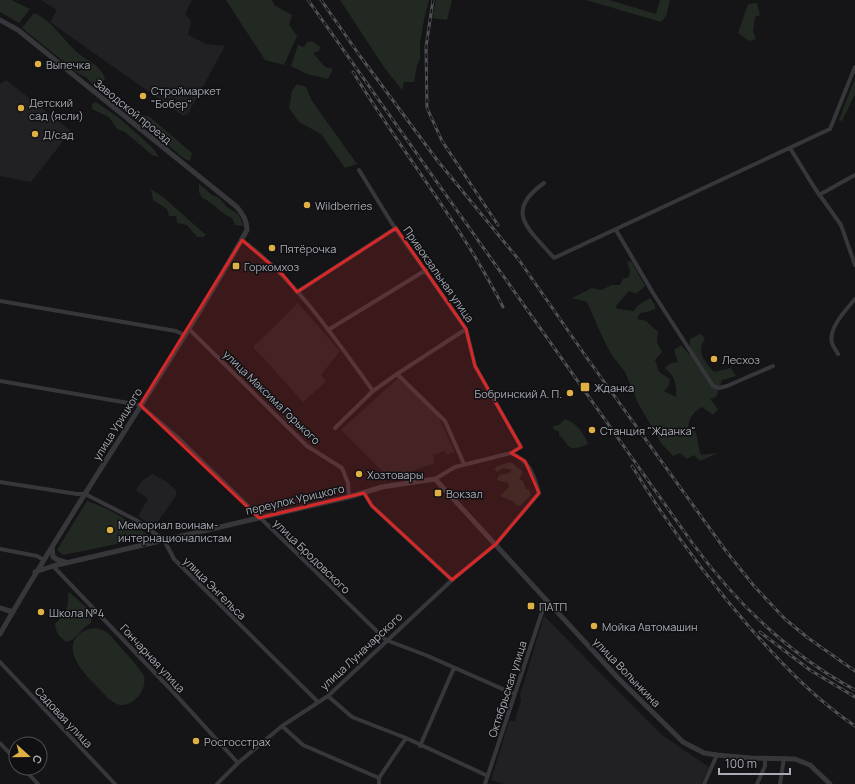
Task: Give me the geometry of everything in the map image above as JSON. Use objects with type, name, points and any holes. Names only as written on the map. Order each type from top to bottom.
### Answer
[{"type":"street","name":"Заводской проезд","points":[[0,20],[18,30],[237,207],[247,224]]},
{"type":"street","points":[[544,183],[530,193],[523,203],[522,213],[523,219],[540,243],[554,258],[830,129],[855,67]]},
{"type":"street","points":[[790,148],[841,225],[855,265]]},
{"type":"street","name":"Привокзальная улица","points":[[359,170],[396,228],[466,329],[475,366],[521,447],[511,453]]},
{"type":"street","points":[[820,195],[855,176]]},
{"type":"street","name":"улица Урицкого","points":[[0,634],[36,572],[189,328],[242,240],[247,230],[247,224]]},
{"type":"street","points":[[296,292],[396,228]]},
{"type":"street","points":[[616,230],[653,293],[713,386],[720,388],[727,386],[773,366]]},
{"type":"street","points":[[242,240],[283,275],[328,330],[373,391]]},
{"type":"street","points":[[328,330],[426,270]]},
{"type":"street","points":[[838,354],[832,342],[833,332],[838,321],[855,299]]},
{"type":"street","points":[[0,301],[102,317],[176,331],[184,335]]},
{"type":"street","name":"улица Максима Горького","points":[[189,328],[307,446],[342,468],[348,483],[349,497]]},
{"type":"street","points":[[335,428],[373,391],[466,329]]},
{"type":"street","points":[[397,374],[444,420],[464,464]]},
{"type":"street","points":[[0,381],[140,405]]},
{"type":"street","name":"улица Бродовского","points":[[140,405],[178,438],[386,640],[428,656],[514,694]]},
{"type":"street","name":"переулок Урицкого","points":[[36,572],[53,566],[349,497],[382,487],[435,479],[464,464],[511,453]]},
{"type":"street","name":"улица Луначарского","points":[[217,784],[238,763],[282,726],[328,696],[386,640],[452,580],[496,544],[539,493],[533,473],[525,461],[511,453]]},
{"type":"street","name":"улица Волынкина","points":[[435,479],[618,678],[673,734],[693,748],[717,755],[795,759],[810,765],[830,784]]},
{"type":"street","name":"улица Энгельса","points":[[0,482],[85,494],[136,520],[164,540],[174,560],[318,702]]},
{"type":"street","points":[[364,493],[372,506],[452,580]]},
{"type":"street","points":[[52,547],[54,556],[58,560],[67,563]]},
{"type":"street","points":[[0,549],[38,556],[44,560]]},
{"type":"street","name":"Гончарная улица","points":[[53,566],[238,763]]},
{"type":"street","name":"Октябрьская улица","points":[[485,784],[546,600]]},
{"type":"street","points":[[0,608],[13,612]]},
{"type":"street","name":"Садовая улица","points":[[0,662],[115,784]]},
{"type":"street","points":[[420,746],[454,668]]},
{"type":"street","points":[[328,696],[352,717],[406,738],[420,746],[488,776]]},
{"type":"street","points":[[282,726],[303,745],[379,778]]},
{"type":"street","points":[[379,784],[379,778],[406,738]]},
{"type":"street","points":[[0,743],[8,752]]},
{"type":"street","points":[[704,784],[717,755]]},
{"type":"street","points":[[757,784],[765,766],[765,758]]},
{"type":"street","points":[[780,784],[784,758]]},
{"type":"street","points":[[30,776],[38,784]]},
{"type":"highlighted area","points":[[396,228],[466,329],[475,366],[521,447],[511,453],[525,461],[539,493],[496,544],[452,580],[372,506],[364,493],[259,518],[140,405],[242,240],[283,275],[297,292]]},
{"type":"shaded area","points":[[0,0],[11,0],[30,9],[19,23],[0,12]]},
{"type":"shaded area","points":[[41,0],[192,0],[185,14],[191,21],[188,35],[206,44],[225,46],[188,114],[183,116],[50,22],[57,10]]},
{"type":"shaded area","points":[[226,0],[272,0],[274,5],[292,15],[289,25],[297,36],[284,65],[265,60]]},
{"type":"shaded area","points":[[340,0],[429,0],[420,42],[420,59],[417,65],[414,82],[404,82],[402,90],[384,67]]},
{"type":"shaded area","points":[[436,0],[452,0],[447,20],[432,18]]},
{"type":"shaded area","points":[[586,0],[609,0],[656,14],[660,0],[670,0],[666,16],[661,22]]},
{"type":"shaded area","points":[[757,3],[760,15],[755,17],[753,31],[756,39],[749,41],[738,33],[748,4]]},
{"type":"shaded area","points":[[34,13],[52,25],[77,52],[101,71],[105,79],[98,86],[93,85],[87,78],[78,73],[22,28]]},
{"type":"shaded area","points":[[312,41],[320,47],[319,51],[313,53],[325,67],[333,69],[328,79],[307,74],[291,66],[298,45],[304,47],[307,42]]},
{"type":"shaded area","points":[[855,78],[855,94],[842,121],[839,120]]},
{"type":"shaded area","name":"Детский сад (ясли)","points":[[6,80],[71,131],[31,182],[0,176],[0,84]]},
{"type":"shaded area","points":[[297,84],[306,87],[312,101],[357,164],[345,168],[321,134],[299,122],[289,108],[292,91]]},
{"type":"shaded area","points":[[109,96],[115,97],[138,114],[150,117],[192,153],[190,161],[183,158],[158,136],[108,99]]},
{"type":"shaded area","points":[[96,102],[119,118],[152,147],[159,157],[152,155],[125,132],[117,129],[109,117],[92,109],[92,104]]},
{"type":"shaded area","points":[[199,184],[238,214],[244,226],[235,225],[232,218],[202,198],[199,192]]},
{"type":"shaded area","points":[[151,189],[164,198],[206,235],[203,237],[197,237],[187,225],[177,223],[176,216],[169,216],[167,209],[153,200]]},
{"type":"shaded area","points":[[631,261],[645,286],[636,294],[629,291],[615,307],[618,309],[634,311],[637,306],[650,298],[655,305],[655,309],[640,313],[637,319],[646,321],[658,332],[657,343],[662,352],[655,360],[659,372],[670,379],[668,387],[664,391],[676,397],[675,381],[665,368],[671,363],[678,362],[674,350],[681,345],[690,355],[690,339],[700,334],[705,338],[701,348],[702,356],[710,368],[714,372],[731,368],[736,376],[722,380],[716,397],[710,399],[718,409],[713,415],[702,407],[690,418],[688,428],[695,431],[701,455],[718,453],[700,461],[694,455],[687,459],[680,453],[673,456],[661,443],[638,403],[625,372],[611,354],[587,302],[572,298],[592,288],[601,290],[612,285],[620,285],[623,279],[629,277],[630,270],[627,262]]},
{"type":"shaded area","points":[[298,303],[340,351],[321,375],[326,382],[303,402],[253,347]]},
{"type":"shaded area","points":[[398,378],[438,416],[455,452],[447,455],[444,451],[433,455],[435,463],[390,479],[341,430]]},
{"type":"shaded area","points":[[565,419],[573,423],[579,429],[588,444],[576,448],[570,447],[559,435],[559,431],[554,430],[553,426],[559,425]]},
{"type":"shaded area","points":[[511,462],[522,471],[519,479],[523,481],[526,489],[529,490],[531,495],[521,505],[517,506],[514,502],[500,496],[509,487],[508,483],[497,480],[499,475],[509,473],[512,470],[503,468],[497,472],[494,469],[498,466]]},
{"type":"shaded area","points":[[152,474],[167,482],[176,490],[176,496],[154,527],[138,516],[148,499],[136,490],[143,480]]},
{"type":"shaded area","points":[[87,501],[120,516],[151,537],[63,555],[57,550]]},
{"type":"shaded area","points":[[69,592],[86,607],[92,616],[91,623],[74,638],[67,642],[58,634],[55,624],[67,608]]},
{"type":"shaded area","name":"ПАТП","points":[[544,616],[662,735],[709,767],[701,784],[504,784],[491,780],[509,721],[515,721],[521,700],[520,695]]},
{"type":"shaded area","points":[[96,628],[105,631],[119,645],[144,676],[144,686],[142,691],[131,702],[120,705],[110,700],[90,680],[74,655],[73,647],[75,639],[79,634]]},
{"type":"railway","points":[[308,0],[710,566],[746,607],[787,644],[808,661],[855,690]]},
{"type":"railway","points":[[321,0],[360,56],[437,160],[519,260],[587,358],[726,551],[754,586],[785,619],[808,638],[855,671]]},
{"type":"railway","points":[[433,0],[426,47],[427,108],[442,141],[498,225]]},
{"type":"railway","points":[[353,72],[469,246],[503,307]]},
{"type":"railway","points":[[632,466],[659,509],[688,550],[751,629],[800,681],[826,705],[855,726]]},
{"type":"railway","points":[[760,632],[810,670],[855,697]]},
{"type":"place","name":"Выпечка","points":[[38,64]]},
{"type":"place","name":"Строймаркет \"Бобер\"","points":[[143,96]]},
{"type":"place","name":"Детский сад (ясли)","points":[[21,108]]},
{"type":"place","name":"Д/сад","points":[[35,134]]},
{"type":"place","name":"Wildberries","points":[[307,205]]},
{"type":"place","name":"Пятёрочка","points":[[272,248]]},
{"type":"place","name":"Горкомхоз","points":[[236,266]]},
{"type":"place","name":"Лесхоз","points":[[714,359]]},
{"type":"place","name":"Жданка","points":[[585,387]]},
{"type":"place","name":"Бобринский А. П.","points":[[570,393]]},
{"type":"place","name":"Станция \"Жданка\"","points":[[592,430]]},
{"type":"place","name":"Хозтовары","points":[[359,474]]},
{"type":"place","name":"Вокзал","points":[[438,493]]},
{"type":"place","name":"Мемориал воинам- интернационалистам","points":[[110,530]]},
{"type":"place","name":"ПАТП","points":[[531,606]]},
{"type":"place","name":"Школа №4","points":[[41,612]]},
{"type":"place","name":"Мойка Автомашин","points":[[594,626]]},
{"type":"place","name":"Росгосстрах","points":[[196,741]]}]
